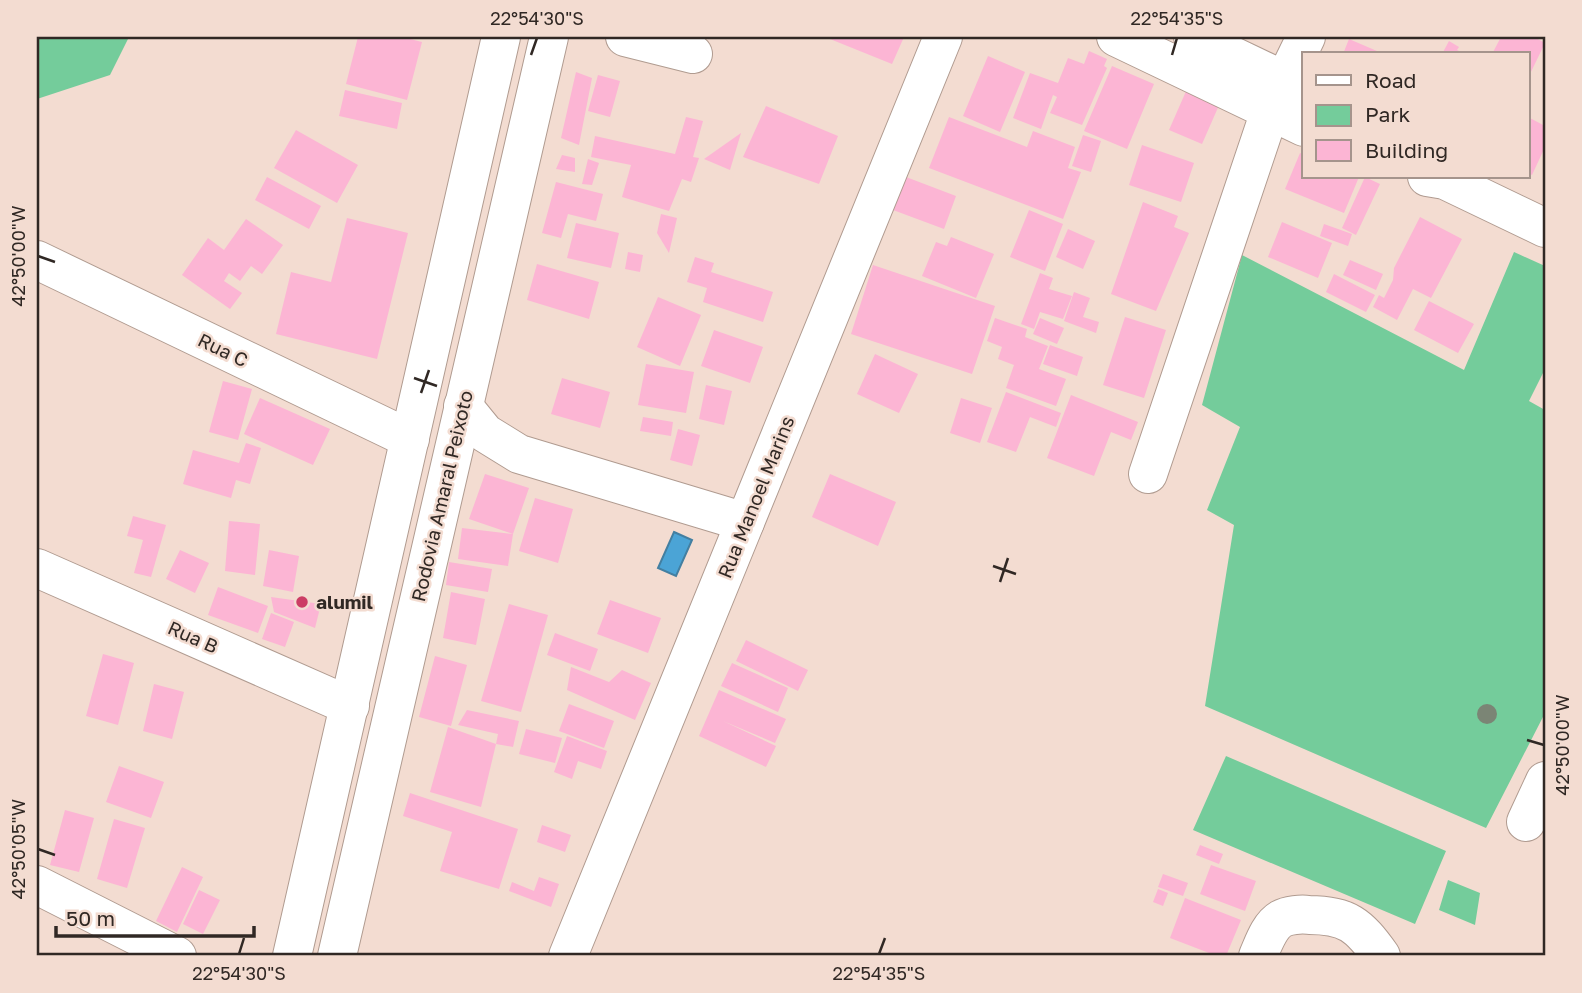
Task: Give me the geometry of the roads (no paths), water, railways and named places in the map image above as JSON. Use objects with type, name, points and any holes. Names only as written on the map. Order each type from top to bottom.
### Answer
[{"type":"main road","points":[[292,956],[501,37]]},
{"type":"main road","name":"Rodovia Amaral Peixoto","points":[[337,956],[549,37]]},
{"type":"main road","points":[[625,37],[693,54]]},
{"type":"main road","name":"Rua Manoel Marins","points":[[568,956],[943,37]]},
{"type":"main road","points":[[1116,37],[1286,94]]},
{"type":"main road","points":[[1193,37],[1286,94],[1302,123]]},
{"type":"main road","points":[[1148,474],[1307,37]]},
{"type":"main road","points":[[1438,178],[1545,228]]},
{"type":"main road","name":"Rua C","points":[[37,260],[410,439]]},
{"type":"main road","points":[[463,405],[485,433],[519,454],[745,522]]},
{"type":"main road","points":[[447,474],[481,458],[519,454]]},
{"type":"main road","name":"Rua B","points":[[37,568],[350,706]]},
{"type":"main road","points":[[1526,822],[1545,781]]},
{"type":"main road","points":[[37,885],[177,956]]},
{"type":"main road","points":[[1258,956],[1272,928],[1281,919],[1314,915],[1348,920],[1366,934],[1381,956]]},
{"type":"water","points":[[674,532],[692,540],[676,576],[658,568]]},
{"type":"place","name":"alumil","points":[[302,602]]}]
